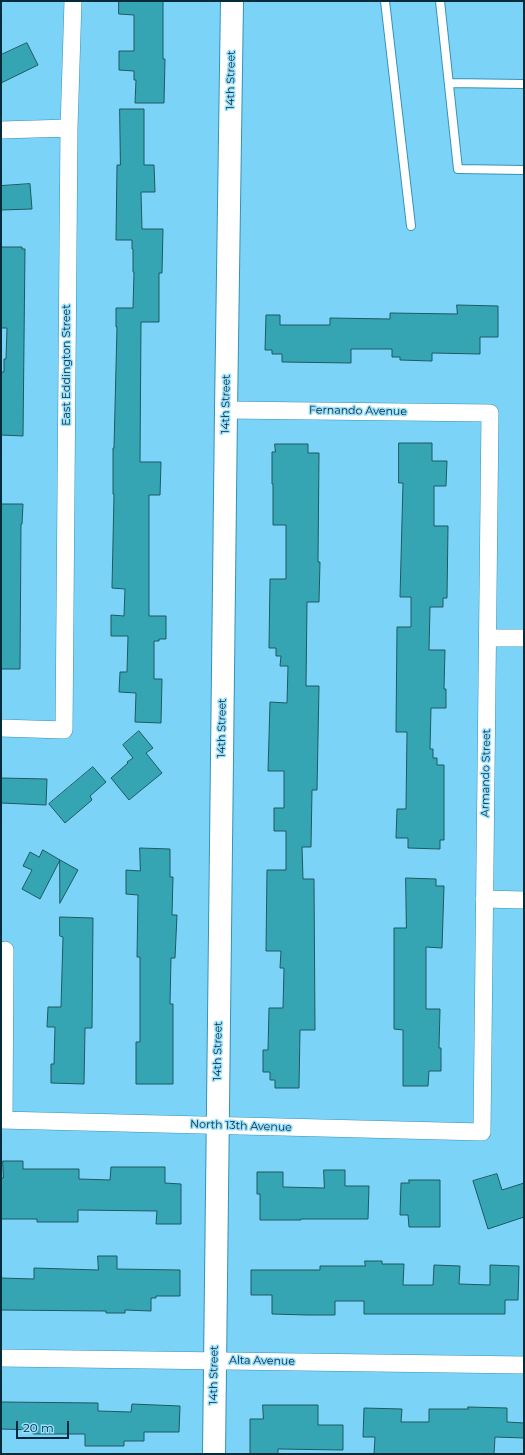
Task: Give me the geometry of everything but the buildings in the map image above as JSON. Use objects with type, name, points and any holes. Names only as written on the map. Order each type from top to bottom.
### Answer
[{"type":"street","name":"East Eddington Street","points":[[1,728],[64,730],[69,128],[73,1]]},
{"type":"street","name":"14th Street","points":[[214,1454],[232,1]]},
{"type":"street","points":[[1,130],[69,128]]},
{"type":"street","name":"Fernando Avenue","points":[[226,410],[490,413]]},
{"type":"street","name":"Armando Street","points":[[482,1132],[490,413]]},
{"type":"street","points":[[488,638],[524,638]]},
{"type":"street","points":[[484,899],[524,900]]},
{"type":"street","points":[[2,1120],[5,950]]},
{"type":"street","name":"North 13th Avenue","points":[[2,1120],[482,1132]]},
{"type":"street","name":"Alta Avenue","points":[[1,1358],[524,1364]]},
{"type":"lane","points":[[385,1],[411,226]]},
{"type":"lane","points":[[440,1],[458,169],[524,170]]},
{"type":"lane","points":[[449,83],[524,84]]}]
